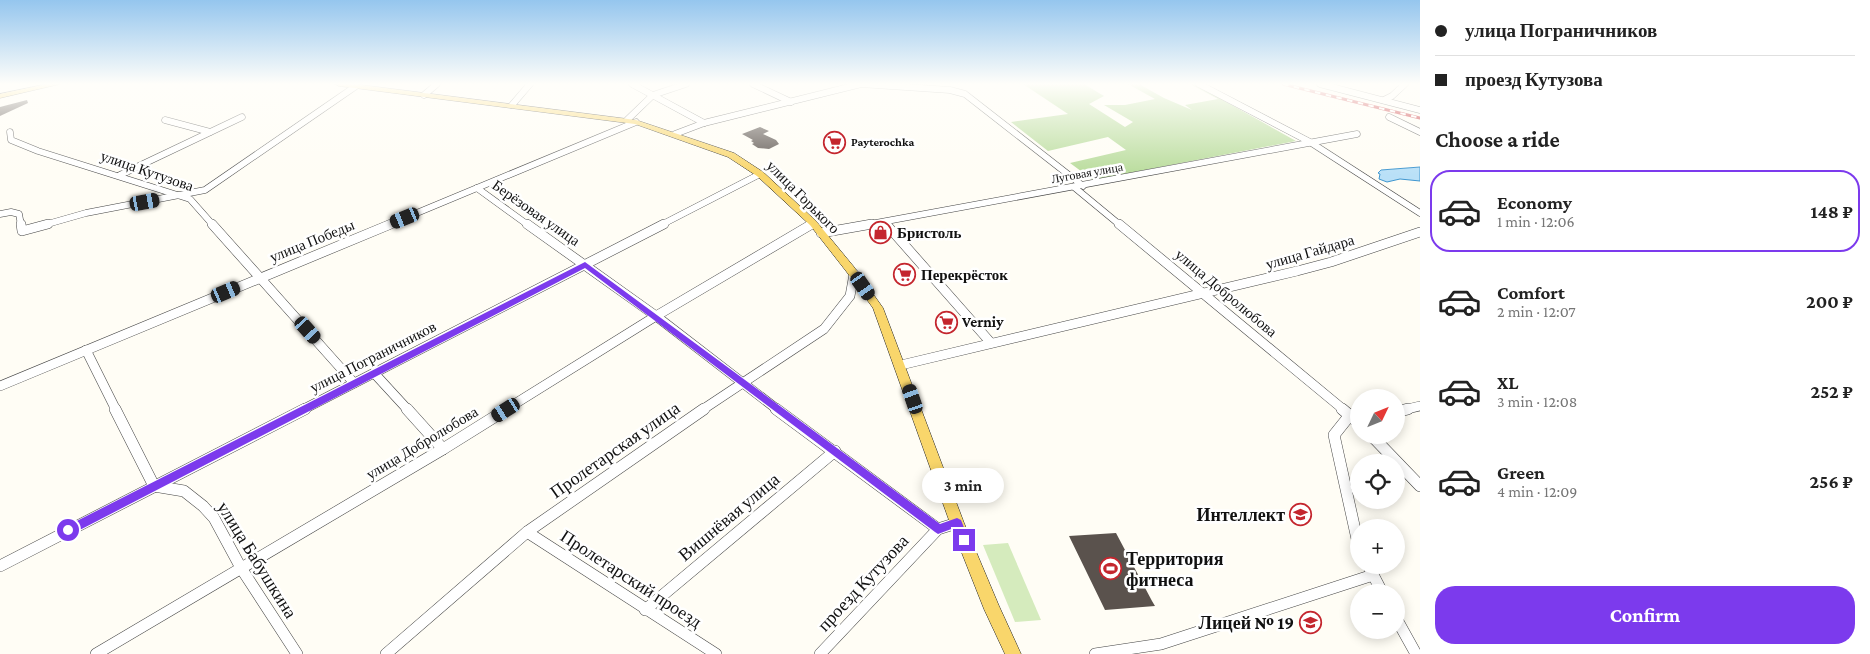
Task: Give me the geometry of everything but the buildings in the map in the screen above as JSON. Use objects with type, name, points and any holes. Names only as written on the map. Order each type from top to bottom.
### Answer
[{"type":"main road","name":"улица Горького","points":[[583,115],[631,121],[675,134],[731,155],[760,174],[813,223],[854,274],[878,308],[957,523],[992,609],[1013,654]]},
{"type":"street","points":[[0,214],[11,212],[19,214],[22,231],[86,213],[195,194],[214,185],[315,115]]},
{"type":"street","points":[[631,121],[637,115]]},
{"type":"street","points":[[688,115],[704,123]]},
{"type":"street","points":[[675,134],[704,123],[739,115]]},
{"type":"street","points":[[991,115],[1083,186]]},
{"type":"street","points":[[1257,115],[1310,142],[1420,213]]},
{"type":"street","points":[[120,176],[242,117]]},
{"type":"street","points":[[1389,117],[1420,132]]},
{"type":"street","points":[[165,120],[210,132]]},
{"type":"street","name":"улица Победы","points":[[0,386],[477,188],[631,121]]},
{"type":"street","name":"улица Кутузова","points":[[10,132],[11,140],[29,149],[190,199],[354,383]]},
{"type":"street","name":"Луговая улица","points":[[821,233],[1357,134]]},
{"type":"street","name":"улица Пограничников","points":[[0,566],[760,174]]},
{"type":"street","name":"улица Добролюбова","points":[[1074,187],[1350,415]]},
{"type":"street","name":"Берёзовая улица","points":[[477,188],[656,316],[741,383],[938,529]]},
{"type":"street","points":[[885,222],[991,343]]},
{"type":"street","name":"улица Добролюбова","points":[[96,654],[442,449],[656,316],[813,223]]},
{"type":"street","name":"улица Гайдара","points":[[900,365],[1205,294],[1331,262],[1420,232]]},
{"type":"street","name":"Пролетарская улица","points":[[386,654],[527,532],[741,383],[824,328],[850,296],[854,274]]},
{"type":"street","points":[[86,350],[154,486]]},
{"type":"street","points":[[374,373],[442,449]]},
{"type":"street","points":[[1405,410],[1420,406]]},
{"type":"street","points":[[1350,424],[1334,435],[1353,519]]},
{"type":"street","points":[[1380,444],[1420,486]]},
{"type":"street","name":"Вишнёвая улица","points":[[645,610],[835,451]]},
{"type":"street","name":"улица Бабушкина","points":[[154,486],[184,492],[203,506],[214,518],[241,568],[297,654]]},
{"type":"street","name":"проезд Кутузова","points":[[820,654],[938,529],[957,523]]},
{"type":"street","name":"Пролетарский проезд","points":[[527,532],[645,610],[716,654]]},
{"type":"street","points":[[1095,654],[1162,644],[1359,574]]},
{"type":"street","points":[[1405,634],[1416,654]]},
{"type":"green space","points":[[1064,115],[1105,115],[1125,127],[1133,122],[1120,115],[1249,115],[1296,141],[1093,180],[1070,163],[1126,150],[1108,137],[1048,151],[1011,122]]},
{"type":"green space","points":[[1008,543],[1041,620],[1015,622],[983,545]]},
{"type":"water","points":[[1420,167],[1420,181],[1400,179],[1387,182],[1379,179],[1380,174],[1378,173],[1381,170]]},
{"type":"railway","points":[[1406,115],[1420,118]]},
{"type":"place","name":"Payterochka","points":[[835,142]]},
{"type":"place","name":"Бристоль","points":[[881,233]]},
{"type":"place","name":"Перекрёсток","points":[[905,275]]},
{"type":"place","name":"Verniy","points":[[946,322]]},
{"type":"place","name":"Интеллект","points":[[1301,515]]},
{"type":"place","name":"Территория фитнеса","points":[[1110,569]]},
{"type":"place","name":"Лицей № 19","points":[[1310,623]]},
{"type":"route","points":[[68,530],[585,264],[656,316],[741,383],[938,529],[957,523],[964,540]]}]
